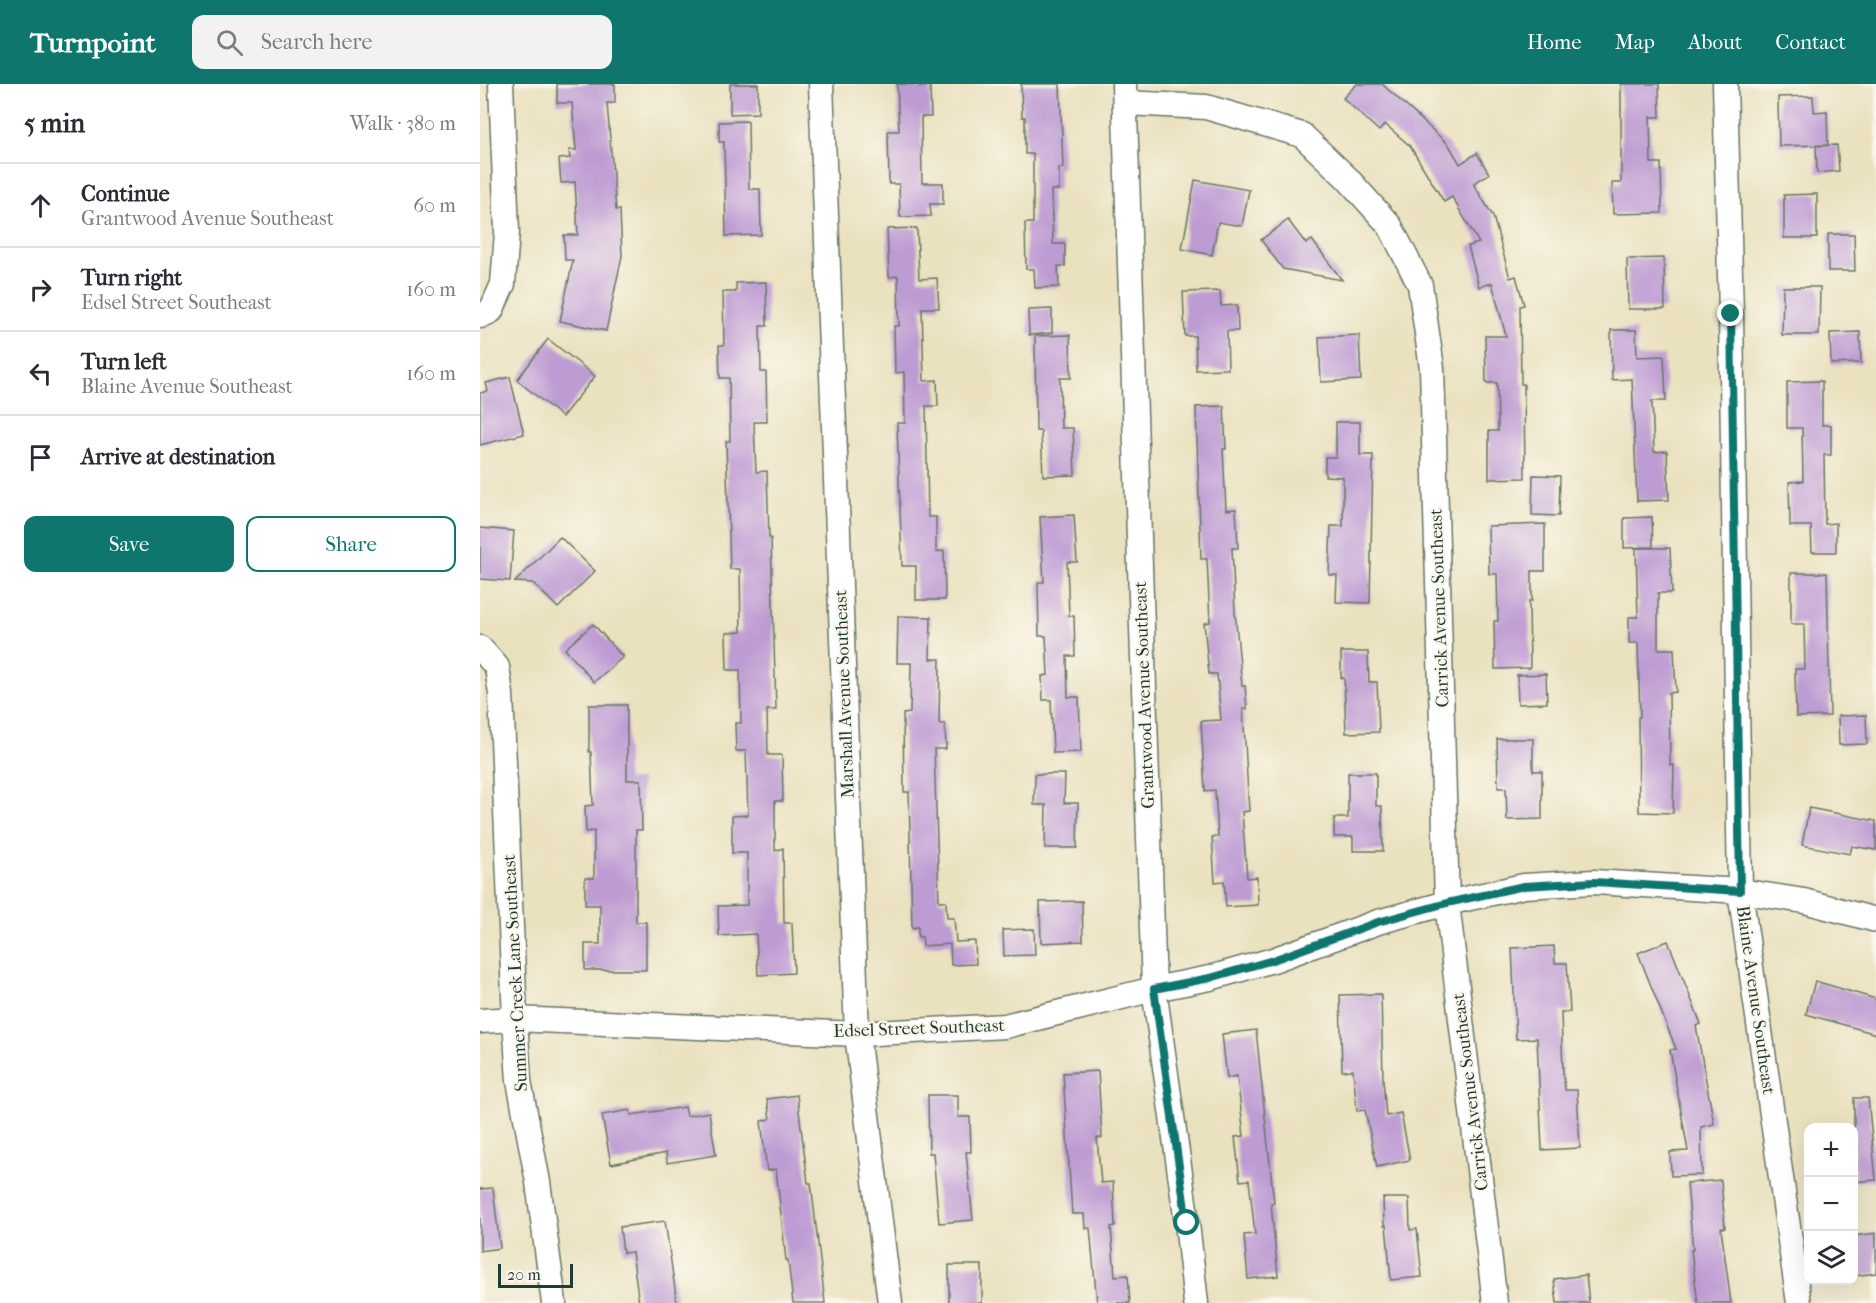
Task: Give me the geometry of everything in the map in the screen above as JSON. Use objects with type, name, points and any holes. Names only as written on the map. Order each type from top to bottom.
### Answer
[{"type":"street","points":[[486,314],[503,284],[507,232],[501,84]]},
{"type":"street","name":"Marshall Avenue Southeast","points":[[821,84],[857,1034],[890,1303]]},
{"type":"street","name":"Blaine Avenue Southeast","points":[[1725,84],[1740,891],[1800,1303]]},
{"type":"street","name":"Carrick Avenue Southeast","points":[[1124,94],[1206,107],[1302,135],[1347,178],[1390,226],[1420,285],[1432,368],[1447,903],[1495,1303]]},
{"type":"street","name":"Grantwood Avenue Southeast","points":[[1124,94],[1154,989],[1196,1303]]},
{"type":"street","name":"Summer Creek Lane Southeast","points":[[480,648],[497,667],[501,694],[519,1081],[538,1182],[554,1303]]},
{"type":"street","name":"Edsel Street Southeast","points":[[480,1021],[515,1020],[857,1034],[1005,1026],[1154,989],[1210,978],[1273,960],[1378,922],[1447,903],[1524,886],[1594,882],[1740,891],[1804,901],[1876,920]]},
{"type":"building","points":[[557,84],[615,84],[615,103],[607,103],[616,210],[620,210],[622,256],[606,331],[560,321],[573,260],[565,260],[564,235],[578,235],[575,182],[561,183],[559,159],[570,158],[569,150],[576,150],[572,103],[557,103]]},
{"type":"building","points":[[730,84],[758,84],[758,113],[730,114]]},
{"type":"building","points":[[897,84],[930,86],[931,117],[921,117],[922,183],[943,183],[943,204],[930,204],[931,216],[900,217],[899,184],[889,184],[888,131],[899,131]]},
{"type":"building","points":[[1021,84],[1060,84],[1063,168],[1059,168],[1059,190],[1051,190],[1053,244],[1065,244],[1065,266],[1058,266],[1059,287],[1035,288],[1034,269],[1026,269],[1025,223],[1033,223],[1033,154],[1025,154],[1025,117],[1022,117]]},
{"type":"building","points":[[1357,84],[1382,84],[1449,145],[1460,164],[1477,153],[1489,174],[1474,185],[1493,216],[1510,278],[1516,276],[1524,305],[1520,306],[1525,478],[1489,479],[1489,431],[1498,431],[1497,383],[1486,383],[1485,336],[1506,336],[1492,283],[1479,287],[1468,246],[1479,243],[1452,197],[1444,202],[1410,146],[1385,124],[1379,131],[1343,98]]},
{"type":"building","points":[[1621,84],[1659,84],[1660,117],[1650,117],[1651,163],[1661,163],[1662,213],[1613,214],[1612,183],[1621,183]]},
{"type":"building","points":[[1813,96],[1814,112],[1827,111],[1828,145],[1779,146],[1778,97]]},
{"type":"building","points":[[748,121],[749,189],[760,189],[761,235],[726,236],[724,142],[719,142],[719,122]]},
{"type":"building","points":[[1837,145],[1839,171],[1817,173],[1816,146]]},
{"type":"building","points":[[1195,180],[1249,190],[1242,226],[1218,222],[1212,255],[1182,249]]},
{"type":"building","points":[[1817,194],[1817,238],[1784,238],[1784,195]]},
{"type":"building","points":[[1288,220],[1306,244],[1312,240],[1342,280],[1283,269],[1261,240]]},
{"type":"building","points":[[917,228],[919,279],[937,278],[939,308],[922,308],[924,381],[937,380],[938,406],[926,406],[928,517],[936,517],[936,552],[944,551],[945,600],[916,600],[916,566],[902,566],[897,423],[905,423],[904,372],[895,373],[894,326],[899,326],[898,276],[889,277],[887,229]]},
{"type":"building","points":[[1828,234],[1854,234],[1855,271],[1828,271]]},
{"type":"building","points":[[1664,258],[1665,309],[1628,309],[1627,259]]},
{"type":"building","points":[[766,282],[767,326],[760,326],[761,372],[766,372],[767,422],[754,422],[756,472],[767,471],[776,710],[767,710],[768,755],[782,755],[783,801],[775,801],[775,851],[783,848],[784,923],[792,923],[794,973],[758,975],[756,934],[719,936],[718,906],[747,905],[747,853],[732,853],[732,816],[748,815],[746,751],[736,751],[735,723],[741,723],[740,670],[727,670],[726,633],[741,632],[740,569],[730,569],[726,441],[730,441],[729,378],[720,378],[719,345],[724,345],[723,292],[736,292],[736,283]]},
{"type":"building","points":[[1783,287],[1820,287],[1819,335],[1782,335]]},
{"type":"building","points":[[1220,291],[1221,306],[1237,305],[1238,331],[1227,331],[1228,369],[1196,370],[1195,336],[1185,336],[1183,292]]},
{"type":"building","points":[[1052,309],[1052,333],[1029,335],[1028,310]]},
{"type":"building","points":[[1611,330],[1636,330],[1637,357],[1664,356],[1666,401],[1652,401],[1654,452],[1667,451],[1669,500],[1637,501],[1632,379],[1612,380]]},
{"type":"building","points":[[1860,332],[1861,363],[1831,364],[1830,333]]},
{"type":"building","points":[[1070,335],[1071,378],[1060,378],[1061,428],[1073,428],[1075,475],[1043,476],[1041,431],[1036,431],[1035,336]]},
{"type":"building","points":[[1359,335],[1361,380],[1321,382],[1319,337]]},
{"type":"building","points":[[548,339],[595,376],[562,417],[517,380]]},
{"type":"building","points":[[510,377],[524,434],[480,445],[480,393],[488,391],[486,383]]},
{"type":"building","points":[[1822,381],[1822,425],[1831,425],[1831,455],[1824,455],[1825,524],[1836,523],[1836,552],[1812,552],[1811,526],[1790,526],[1789,482],[1803,481],[1802,428],[1787,428],[1787,382]]},
{"type":"building","points":[[1224,406],[1226,449],[1223,449],[1226,510],[1236,509],[1238,548],[1232,548],[1235,612],[1242,686],[1245,686],[1247,709],[1243,709],[1249,811],[1242,812],[1247,878],[1257,877],[1258,905],[1226,907],[1224,881],[1215,882],[1212,837],[1218,837],[1215,790],[1205,791],[1201,721],[1221,720],[1217,674],[1209,674],[1204,623],[1210,622],[1207,559],[1201,559],[1196,407]]},
{"type":"building","points":[[1336,422],[1360,422],[1360,455],[1373,455],[1370,603],[1336,602],[1337,575],[1329,575],[1331,526],[1343,526],[1343,477],[1325,476],[1325,457],[1336,457]]},
{"type":"building","points":[[1533,475],[1560,476],[1559,516],[1532,515]]},
{"type":"building","points":[[1074,515],[1077,562],[1067,562],[1069,616],[1074,616],[1075,656],[1067,656],[1068,697],[1079,697],[1081,752],[1053,753],[1051,700],[1043,700],[1042,676],[1048,675],[1046,636],[1039,636],[1038,582],[1044,582],[1040,517]]},
{"type":"building","points":[[1652,517],[1653,547],[1624,548],[1624,518]]},
{"type":"building","points":[[1545,524],[1545,571],[1532,571],[1532,601],[1529,601],[1530,668],[1495,669],[1494,621],[1498,621],[1497,574],[1489,574],[1488,526]]},
{"type":"building","points":[[480,528],[514,531],[510,581],[480,579]]},
{"type":"building","points":[[560,537],[595,571],[558,608],[533,583],[515,582]]},
{"type":"building","points":[[1636,548],[1670,548],[1672,593],[1658,593],[1658,649],[1674,649],[1676,692],[1669,693],[1670,765],[1674,765],[1673,813],[1639,812],[1638,643],[1629,643],[1629,617],[1638,617]]},
{"type":"building","points":[[1791,573],[1827,573],[1830,716],[1796,717],[1795,669],[1805,669],[1804,624],[1791,624]]},
{"type":"building","points":[[898,616],[931,617],[930,659],[940,659],[939,724],[945,724],[946,749],[934,749],[939,901],[946,901],[947,918],[954,918],[956,942],[975,941],[976,964],[951,965],[950,944],[923,946],[922,937],[918,937],[918,927],[912,928],[909,792],[904,792],[903,714],[910,713],[911,663],[897,663]]},
{"type":"building","points":[[593,624],[623,657],[594,682],[565,649]]},
{"type":"building","points":[[1341,652],[1368,652],[1369,682],[1377,682],[1379,732],[1346,733]]},
{"type":"building","points":[[1546,674],[1547,703],[1518,704],[1517,675]]},
{"type":"building","points":[[589,705],[627,705],[627,780],[641,780],[642,830],[636,830],[636,922],[646,922],[646,970],[585,970],[585,944],[600,944],[600,905],[585,905],[585,878],[594,878],[594,831],[586,832],[585,806],[593,805],[591,752],[589,752]]},
{"type":"building","points":[[1866,715],[1867,744],[1839,745],[1838,716]]},
{"type":"building","points":[[1497,739],[1533,739],[1533,771],[1542,771],[1542,819],[1507,820],[1506,788],[1498,788]]},
{"type":"building","points":[[1348,773],[1376,773],[1376,806],[1382,806],[1383,851],[1353,851],[1353,837],[1334,837],[1334,818],[1348,818]]},
{"type":"building","points":[[1035,774],[1065,774],[1064,803],[1078,803],[1077,848],[1045,848],[1046,805],[1034,805]]},
{"type":"building","points":[[1809,808],[1876,821],[1876,850],[1852,846],[1850,854],[1802,845]]},
{"type":"building","points":[[1082,901],[1083,941],[1041,943],[1040,902]]},
{"type":"building","points":[[1034,929],[1035,955],[1004,956],[1003,930]]},
{"type":"building","points":[[1668,941],[1701,1024],[1696,1026],[1714,1124],[1701,1127],[1702,1175],[1671,1176],[1670,1152],[1688,1151],[1670,1050],[1676,1049],[1638,953]]},
{"type":"building","points":[[1554,946],[1555,963],[1567,963],[1570,1012],[1561,1012],[1563,1073],[1565,1090],[1577,1090],[1580,1148],[1542,1150],[1537,1038],[1516,1039],[1512,948]]},
{"type":"building","points":[[1815,981],[1876,999],[1876,1034],[1806,1014]]},
{"type":"building","points":[[1381,994],[1386,1116],[1401,1113],[1410,1160],[1377,1167],[1365,1110],[1357,1111],[1353,1070],[1342,1071],[1340,995]]},
{"type":"building","points":[[1256,1030],[1274,1203],[1271,1204],[1278,1276],[1248,1279],[1244,1235],[1255,1234],[1249,1180],[1240,1181],[1235,1137],[1244,1136],[1237,1076],[1227,1078],[1222,1034]]},
{"type":"building","points":[[1098,1071],[1102,1138],[1097,1138],[1101,1183],[1113,1182],[1115,1226],[1111,1227],[1115,1276],[1128,1275],[1130,1303],[1097,1303],[1090,1228],[1085,1228],[1084,1214],[1072,1214],[1063,1073]]},
{"type":"building","points":[[797,1095],[808,1183],[811,1183],[825,1303],[793,1303],[776,1169],[767,1171],[761,1121],[770,1119],[767,1099]]},
{"type":"building","points":[[928,1095],[958,1095],[958,1117],[970,1117],[971,1152],[966,1152],[973,1220],[939,1223],[933,1153],[929,1153]]},
{"type":"building","points":[[1854,1098],[1868,1098],[1876,1180],[1858,1182],[1858,1123],[1854,1123]]},
{"type":"building","points":[[685,1107],[687,1116],[709,1112],[716,1155],[667,1163],[666,1153],[611,1164],[602,1115],[630,1110],[631,1115]]},
{"type":"building","points":[[1721,1180],[1725,1228],[1721,1228],[1731,1303],[1698,1303],[1691,1250],[1693,1250],[1687,1183]]},
{"type":"building","points":[[493,1188],[500,1248],[480,1251],[480,1189]]},
{"type":"building","points":[[1383,1198],[1409,1198],[1410,1230],[1417,1229],[1422,1277],[1391,1280]]},
{"type":"building","points":[[665,1221],[677,1303],[639,1303],[632,1252],[623,1253],[620,1227]]},
{"type":"building","points":[[1876,1233],[1876,1273],[1858,1275],[1858,1235]]},
{"type":"building","points":[[949,1265],[982,1265],[982,1303],[949,1303]]},
{"type":"building","points":[[1586,1275],[1589,1303],[1557,1303],[1554,1279]]},
{"type":"route","points":[[1187,1223],[1154,989],[1210,978],[1273,960],[1378,922],[1447,903],[1524,886],[1594,882],[1740,891],[1731,314]]}]
